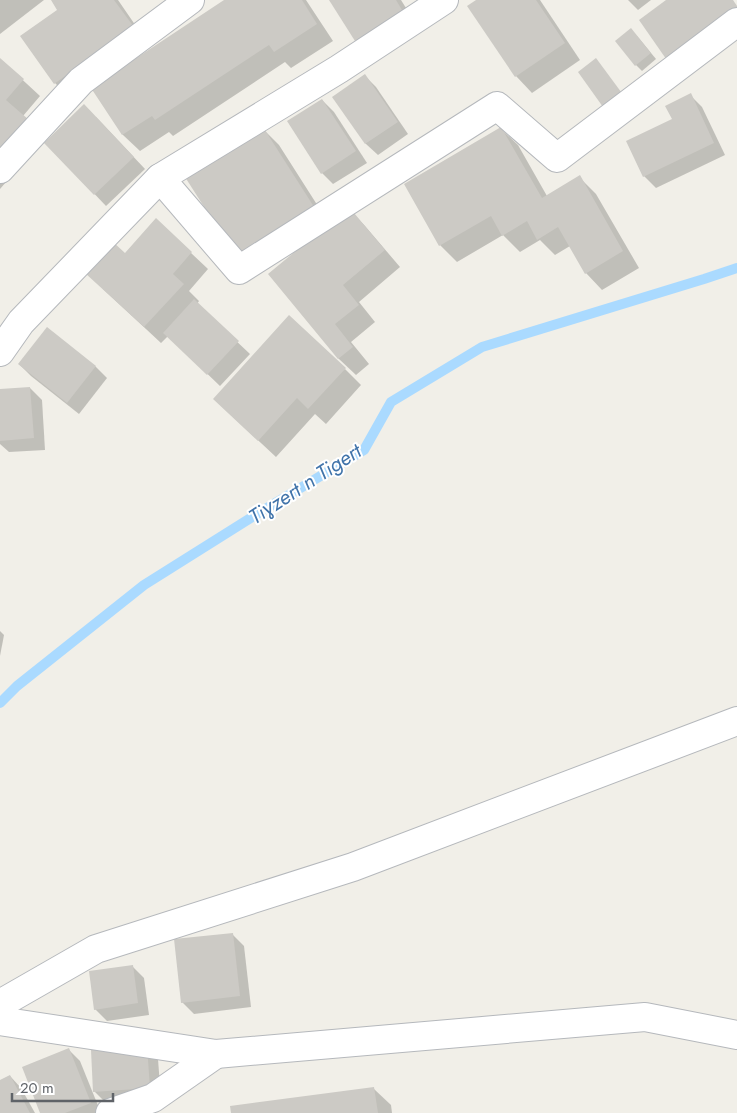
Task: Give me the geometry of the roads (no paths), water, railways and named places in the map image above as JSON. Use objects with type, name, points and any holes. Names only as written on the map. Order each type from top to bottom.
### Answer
[{"type":"street","points":[[0,169],[81,81],[190,0]]},
{"type":"street","points":[[0,352],[21,322],[160,178],[338,69],[444,0]]},
{"type":"street","points":[[160,178],[240,270],[497,106],[557,158],[737,22]]},
{"type":"street","points":[[0,1004],[96,949],[353,867],[737,721]]},
{"type":"street","points":[[0,1021],[216,1054],[645,1017],[737,1035]]},
{"type":"street","points":[[110,1113],[153,1098],[216,1054]]},
{"type":"waterway","name":"Tiɣzert n Tigert","points":[[0,703],[17,686],[144,585],[364,450],[391,402],[482,347],[737,268]]}]
